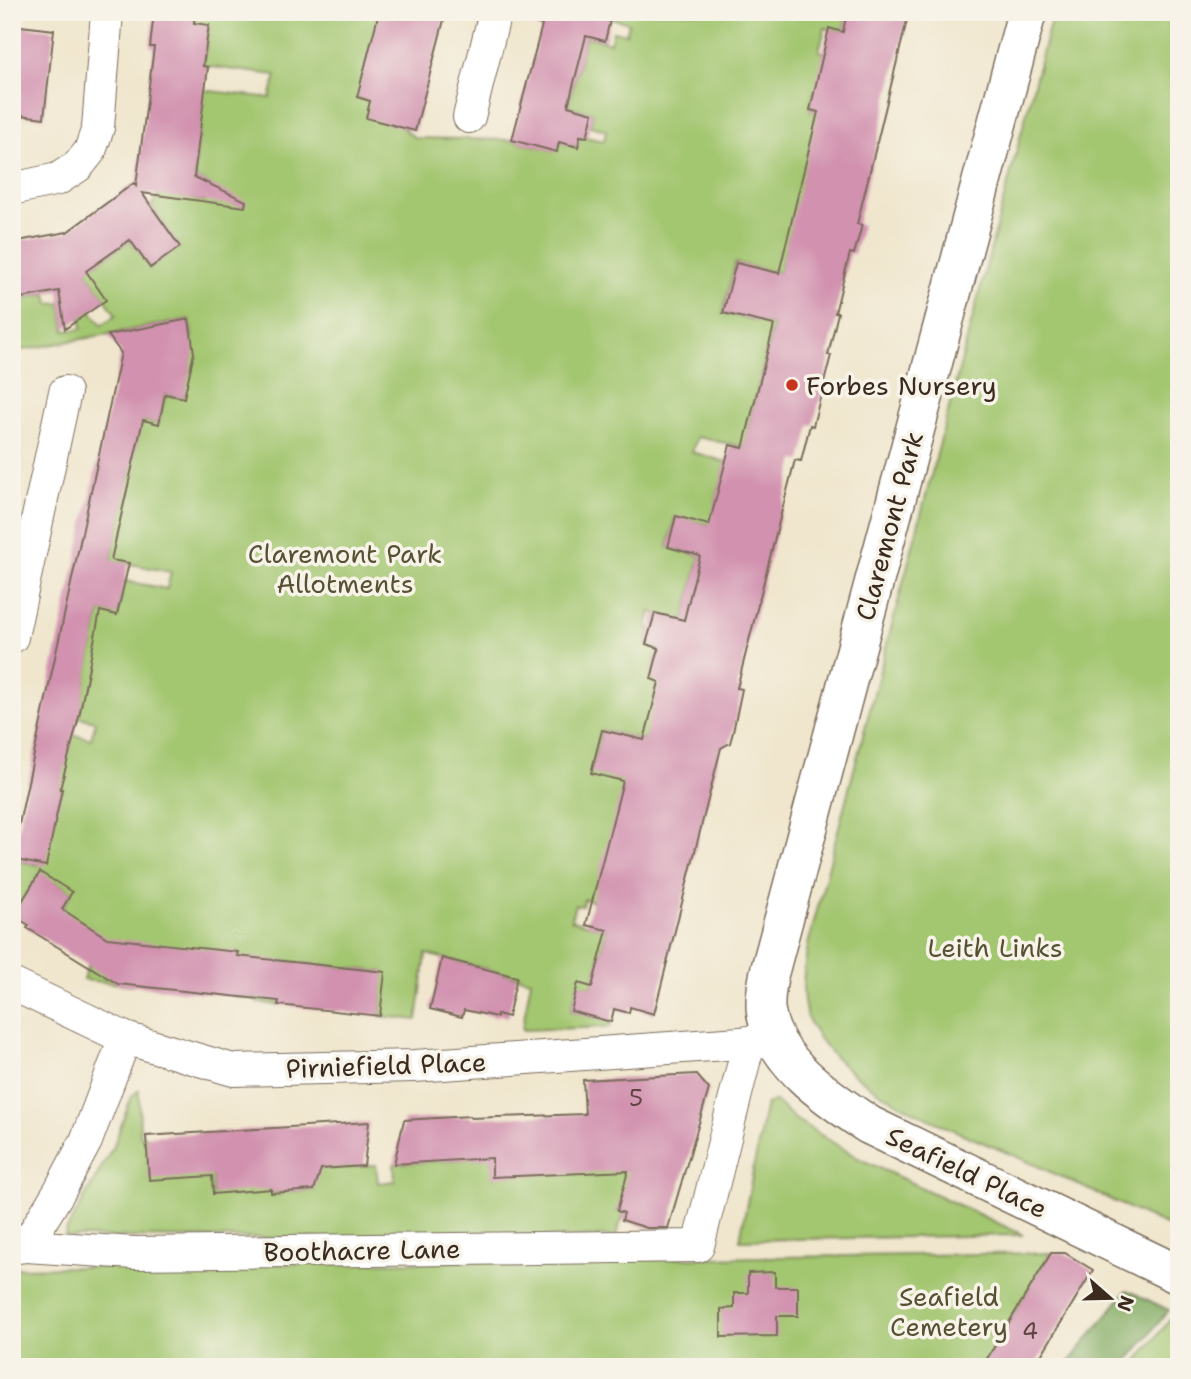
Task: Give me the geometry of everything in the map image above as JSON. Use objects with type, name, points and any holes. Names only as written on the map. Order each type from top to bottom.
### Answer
[{"type":"street","points":[[12,189],[58,179],[78,166],[90,151],[98,128],[107,12]]},
{"type":"street","points":[[469,117],[495,12]]},
{"type":"street","name":"Claremont Park","points":[[762,1041],[770,1029],[765,1010],[769,974],[1027,12]]},
{"type":"street","points":[[12,637],[65,392]]},
{"type":"street","name":"Pirniefield Place","points":[[12,984],[125,1038],[233,1070],[415,1066],[762,1041]]},
{"type":"street","points":[[19,1247],[60,1190],[86,1142],[125,1038]]},
{"type":"street","name":"Boothacre Lane","points":[[19,1247],[134,1253],[698,1246],[762,1041]]},
{"type":"street","name":"Seafield Place","points":[[762,1041],[843,1108],[869,1125],[1179,1275]]},
{"type":"green space","name":"Claremont Park Allotments","points":[[195,12],[393,12],[358,98],[370,101],[415,138],[512,140],[556,151],[559,142],[577,147],[580,136],[604,141],[606,130],[590,126],[593,113],[568,106],[586,36],[610,43],[613,31],[626,34],[629,23],[611,18],[612,12],[847,12],[843,32],[825,28],[819,51],[836,56],[814,92],[810,110],[823,113],[779,273],[735,263],[723,313],[773,325],[744,447],[697,437],[692,452],[726,462],[710,525],[675,517],[668,547],[700,556],[684,620],[651,612],[647,627],[650,628],[646,644],[659,648],[651,679],[670,684],[644,740],[602,730],[591,772],[653,788],[603,904],[584,899],[582,906],[575,905],[571,920],[607,930],[592,987],[578,984],[571,1011],[611,1022],[610,1027],[522,1030],[531,980],[426,954],[417,1020],[380,1016],[384,972],[283,961],[278,1005],[233,996],[238,953],[132,985],[83,980],[88,965],[61,911],[72,892],[56,882],[50,890],[35,881],[15,914],[12,912],[12,860],[38,865],[62,789],[28,782],[74,735],[91,739],[96,721],[78,717],[100,611],[117,614],[121,597],[108,578],[167,589],[171,572],[111,560],[142,420],[159,424],[165,394],[184,398],[192,335],[189,319],[12,352],[12,287],[14,286],[17,299],[47,294],[49,304],[61,303],[65,331],[82,329],[78,300],[88,298],[92,312],[102,325],[116,315],[86,271],[130,240],[150,268],[179,247],[151,206],[164,186],[205,202],[212,186],[194,177],[204,90],[270,98],[276,75],[203,66],[209,26],[194,23]]},
{"type":"green space","name":"Leith Links","points":[[1053,12],[1179,12],[1179,1231],[936,1122],[876,1090],[828,1050],[811,1025],[804,1005],[804,972],[809,941]]},
{"type":"green space","points":[[139,1090],[140,1136],[146,1136],[212,1175],[213,1194],[269,1172],[271,1193],[314,1190],[313,1169],[376,1165],[378,1183],[395,1181],[394,1164],[483,1158],[490,1118],[493,1177],[649,1116],[617,1211],[624,1213],[616,1236],[490,1239],[65,1237],[114,1145],[131,1097]]},
{"type":"green space","points":[[775,1101],[795,1119],[858,1158],[1023,1235],[740,1240],[766,1104]]},
{"type":"green space","name":"Seafield Cemetery","points":[[1051,1253],[982,1367],[12,1367],[12,1268]]},
{"type":"green space","points":[[1127,1290],[1169,1310],[1123,1367],[1065,1367]]},
{"type":"green space","points":[[1176,1312],[1179,1313],[1179,1360],[1175,1367],[1133,1367]]},
{"type":"building","points":[[154,12],[195,12],[194,23],[209,25],[203,66],[208,67],[194,177],[246,201],[245,207],[142,193],[180,247],[150,268],[130,240],[86,271],[106,300],[65,329],[59,291],[16,299],[14,286],[12,287],[12,242],[67,232],[134,183],[136,186],[154,47],[150,47]]},
{"type":"building","points":[[379,12],[446,12],[415,131],[366,118],[370,101],[357,97]]},
{"type":"building","points":[[529,12],[612,12],[605,41],[586,36],[568,106],[593,113],[587,137],[580,136],[578,147],[559,142],[557,152],[512,140],[542,25],[528,22]]},
{"type":"building","points":[[847,12],[909,12],[857,224],[862,225],[854,254],[850,253],[835,313],[838,313],[828,355],[831,355],[813,426],[810,425],[801,461],[795,460],[737,688],[742,689],[733,732],[730,743],[721,748],[654,1014],[630,1007],[629,1013],[614,1009],[611,1022],[571,1011],[578,983],[592,987],[607,930],[586,925],[623,781],[591,773],[602,730],[644,740],[659,682],[651,679],[659,648],[646,644],[655,613],[684,620],[700,556],[668,547],[676,516],[709,525],[730,445],[743,448],[774,325],[723,313],[736,263],[779,273],[818,112],[810,110],[829,28],[843,32]]},
{"type":"building","points":[[12,25],[54,30],[44,118],[12,114]]},
{"type":"building","points":[[189,319],[194,353],[184,398],[165,394],[159,424],[143,420],[111,560],[129,563],[117,615],[100,611],[79,717],[60,789],[46,866],[16,860],[19,844],[15,843],[121,353],[108,335]]},
{"type":"building","points":[[40,872],[72,892],[62,909],[107,938],[385,972],[380,1016],[278,1005],[279,1001],[118,984],[27,928],[29,925],[13,916]]},
{"type":"building","points":[[442,958],[517,977],[508,1017],[464,1010],[462,1017],[430,1009]]},
{"type":"building","points":[[696,1074],[709,1089],[668,1228],[647,1228],[622,1220],[624,1213],[617,1211],[628,1171],[492,1177],[492,1158],[394,1164],[404,1120],[585,1114],[583,1080]]},
{"type":"building","points":[[369,1122],[364,1166],[321,1169],[314,1190],[271,1193],[271,1189],[213,1194],[212,1176],[149,1180],[146,1136]]},
{"type":"building","points":[[1051,1253],[1065,1253],[1093,1270],[1034,1367],[982,1367]]},
{"type":"building","points":[[775,1272],[775,1287],[798,1287],[798,1316],[777,1316],[777,1336],[721,1337],[721,1309],[734,1308],[734,1293],[748,1293],[748,1273]]},
{"type":"place","name":"Forbes Nursery","points":[[792,385]]}]
